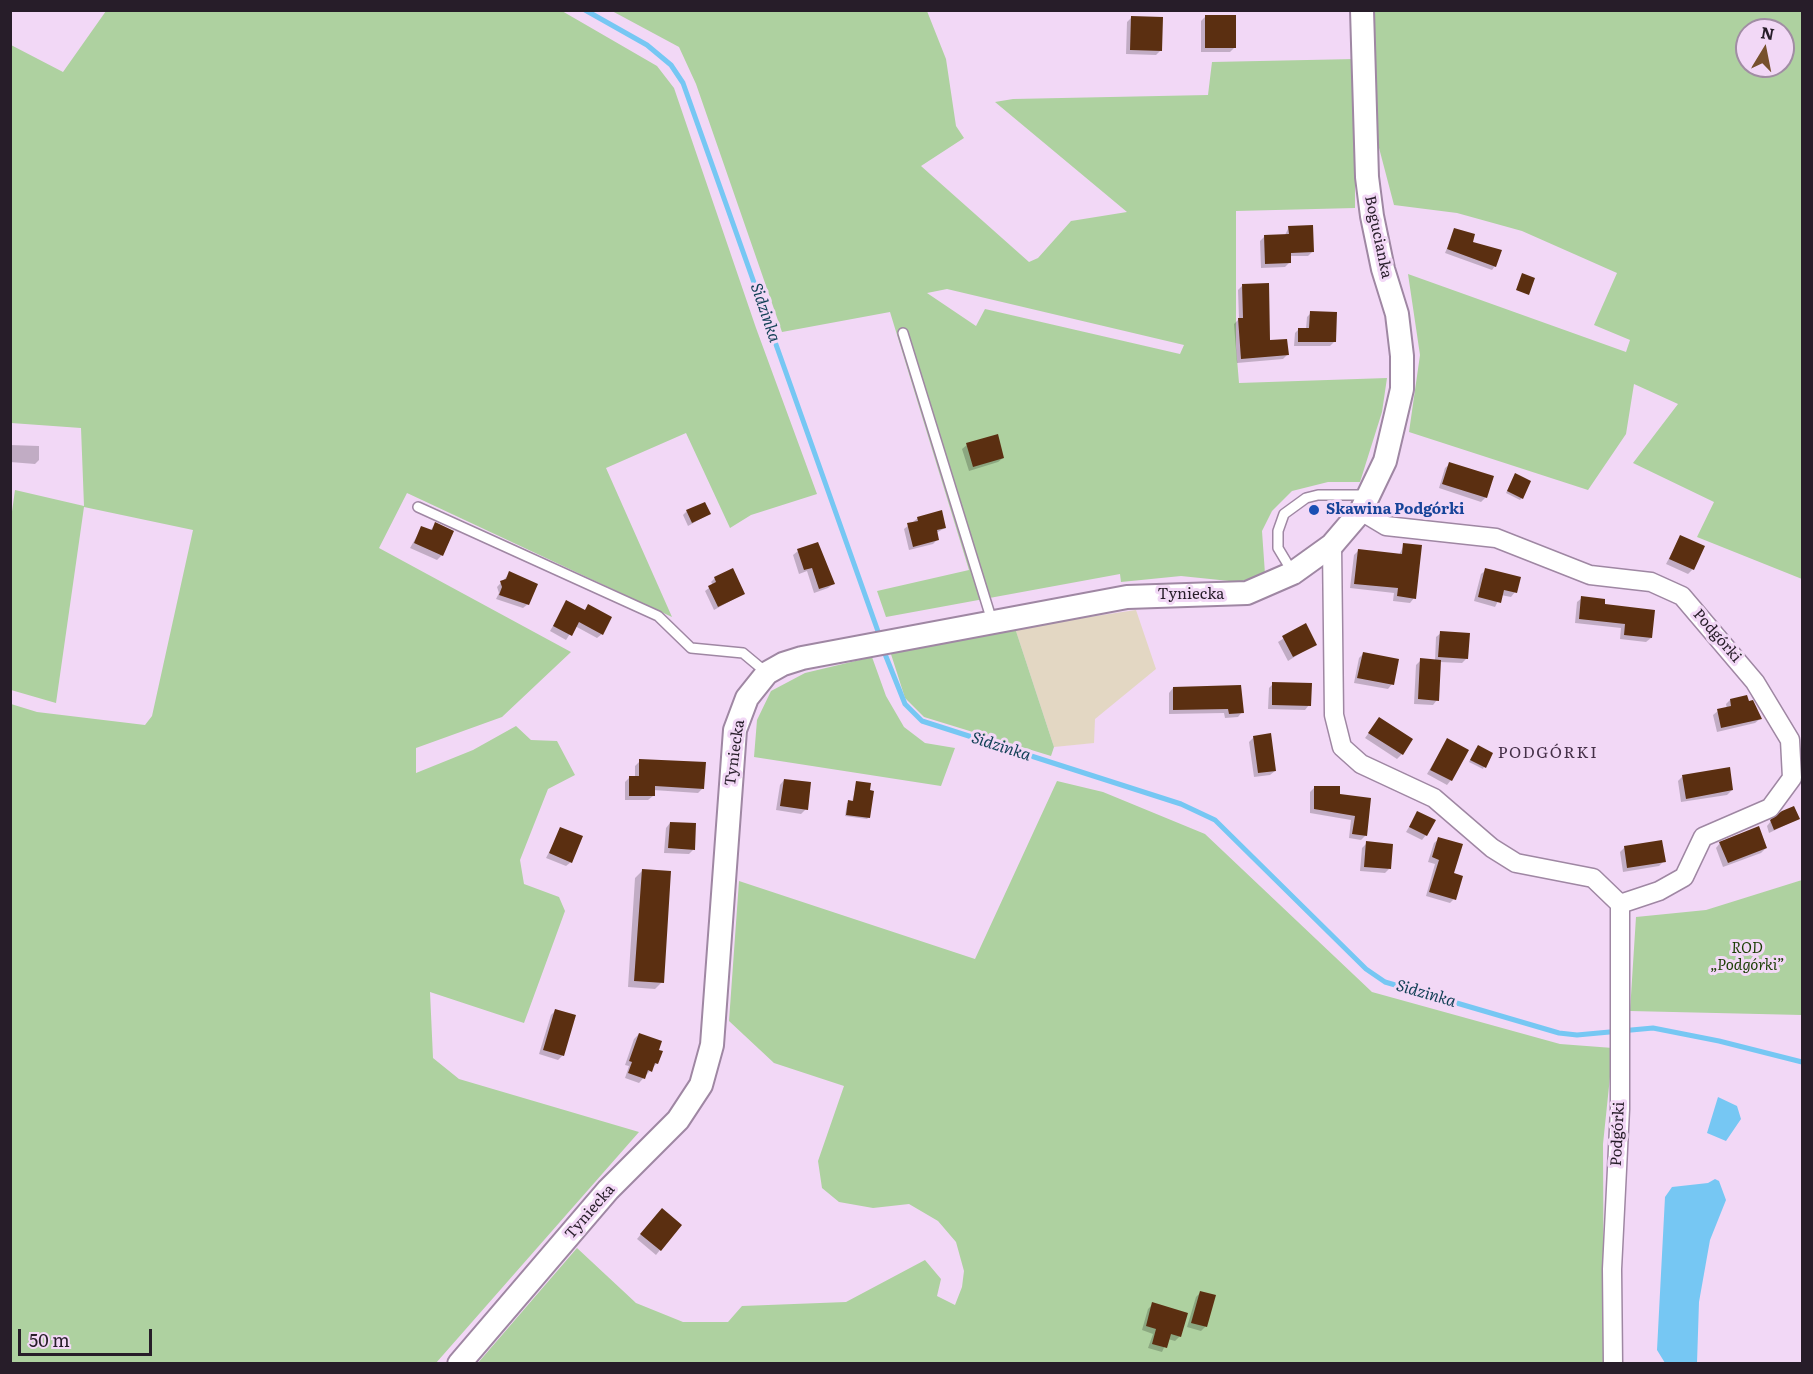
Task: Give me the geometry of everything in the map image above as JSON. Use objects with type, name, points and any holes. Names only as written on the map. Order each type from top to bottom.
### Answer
[{"type":"street","name":"Bogucianka","points":[[1362,10],[1369,197],[1383,269],[1397,314],[1402,356],[1402,389],[1384,461]]},
{"type":"street","name":"Tyniecka","points":[[459,1364],[608,1190],[678,1120],[701,1085],[712,1045],[735,730],[747,698],[766,673],[802,658],[1127,597],[1247,593],[1293,573],[1332,545],[1365,503],[1384,461]]},
{"type":"street","name":"Podgórki","points":[[1365,503],[1386,525],[1496,538],[1590,574],[1651,582],[1682,596],[1755,682],[1790,740],[1792,778],[1770,808],[1703,837],[1684,876],[1659,891],[1620,904],[1620,1050],[1612,1269],[1613,1364]]},
{"type":"street","points":[[1332,545],[1334,715],[1342,747],[1361,764],[1434,798],[1492,848],[1516,863],[1593,878],[1620,904]]},
{"type":"lane","points":[[903,333],[993,623]]},
{"type":"lane","points":[[1293,573],[1278,548],[1278,531],[1284,514],[1306,498],[1318,495],[1365,503]]},
{"type":"lane","points":[[418,507],[658,616],[691,648],[743,653],[766,673]]},
{"type":"shaded area","points":[[1136,610],[1156,669],[1095,719],[1094,743],[1054,747],[1015,628]]},
{"type":"green space","points":[[106,11],[562,11],[657,66],[674,88],[756,328],[817,494],[751,515],[730,528],[686,433],[606,468],[672,617],[407,493],[379,548],[571,652],[502,717],[416,748],[416,773],[473,750],[516,726],[531,740],[557,741],[575,775],[548,789],[520,860],[524,884],[559,897],[565,911],[524,1023],[430,992],[433,1058],[459,1079],[639,1132],[436,1363],[11,1363],[11,704],[37,712],[145,725],[152,716],[193,530],[84,507],[56,703],[11,690],[10,526],[15,490],[84,506],[81,428],[11,423],[11,45],[63,72]]},
{"type":"green space","points":[[612,11],[927,11],[946,59],[956,126],[964,138],[921,166],[1029,262],[1038,258],[1071,221],[1127,212],[995,102],[1013,99],[1208,95],[1212,62],[1355,59],[1355,208],[1236,211],[1236,347],[1239,383],[1387,378],[1382,412],[1360,482],[1328,482],[1292,491],[1272,511],[1262,531],[1265,574],[1239,582],[1181,576],[1121,582],[1120,574],[886,617],[877,591],[969,570],[890,312],[782,332],[696,84],[679,47]],"holes":[[[947,289],[1184,345],[1180,354],[985,309],[976,326],[927,293]]]},
{"type":"green space","points":[[1373,11],[1802,11],[1802,579],[1697,537],[1714,502],[1633,463],[1678,404],[1634,384],[1626,434],[1588,490],[1409,432],[1420,355],[1408,274],[1626,352],[1630,340],[1594,325],[1617,273],[1522,231],[1457,213],[1394,205],[1378,144]]},
{"type":"green space","points":[[1015,628],[1054,747],[1051,756],[924,717],[905,698],[890,651]]},
{"type":"green space","points":[[872,657],[886,696],[904,727],[925,743],[955,748],[941,786],[754,757],[757,720],[771,691],[805,673]]},
{"type":"green space","points":[[1057,781],[1103,792],[1205,834],[1372,992],[1560,1044],[1613,1048],[1603,1144],[1604,1363],[477,1364],[577,1248],[636,1303],[683,1322],[728,1322],[742,1306],[846,1302],[925,1260],[941,1279],[937,1296],[955,1305],[962,1287],[964,1271],[956,1242],[938,1221],[909,1204],[873,1208],[839,1202],[822,1188],[818,1161],[844,1086],[774,1063],[729,1021],[739,881],[975,959]]},
{"type":"green space","name":"ROD „Podgórki”","points":[[1802,880],[1802,1015],[1630,1011],[1636,917],[1706,910]]},
{"type":"water","points":[[1718,1097],[1737,1106],[1741,1119],[1726,1141],[1707,1133]]},
{"type":"water","points":[[1715,1179],[1719,1181],[1726,1200],[1710,1240],[1699,1302],[1697,1363],[1665,1363],[1657,1350],[1665,1197],[1672,1187],[1708,1183]]},
{"type":"building","points":[[1205,15],[1236,15],[1236,48],[1205,48]]},
{"type":"building","points":[[1131,16],[1163,17],[1162,51],[1130,50]]},
{"type":"building","points":[[1313,225],[1314,252],[1291,253],[1291,263],[1265,264],[1264,235],[1289,234],[1288,226]]},
{"type":"building","points":[[1454,228],[1475,234],[1473,242],[1502,250],[1496,267],[1447,249]]},
{"type":"building","points":[[1522,273],[1535,278],[1529,295],[1516,290]]},
{"type":"building","points":[[1269,283],[1270,340],[1287,339],[1289,355],[1241,359],[1238,318],[1243,318],[1242,284]]},
{"type":"building","points":[[1310,311],[1337,312],[1336,342],[1298,342],[1298,328],[1309,328]]},
{"type":"building","points":[[998,434],[1004,458],[973,467],[966,443]]},
{"type":"building","points":[[1449,462],[1494,476],[1487,498],[1442,484]]},
{"type":"building","points":[[1515,473],[1531,481],[1523,499],[1507,491]]},
{"type":"building","points":[[705,502],[711,514],[692,523],[686,510]]},
{"type":"building","points":[[942,510],[946,528],[937,530],[939,540],[913,547],[907,523],[918,521],[917,517]]},
{"type":"building","points":[[435,522],[454,531],[443,556],[414,543],[421,526],[432,530]]},
{"type":"building","points":[[1680,535],[1705,546],[1694,570],[1669,559]]},
{"type":"building","points":[[818,542],[835,584],[819,589],[812,568],[804,570],[797,549]]},
{"type":"building","points":[[1403,543],[1422,545],[1416,599],[1397,596],[1398,588],[1354,584],[1358,549],[1402,554]]},
{"type":"building","points":[[733,568],[745,594],[718,607],[708,586],[716,582],[714,577]]},
{"type":"building","points":[[1485,568],[1521,577],[1517,593],[1504,590],[1501,603],[1478,597]]},
{"type":"building","points":[[509,571],[538,584],[529,605],[499,595],[502,587],[500,581],[506,579]]},
{"type":"building","points":[[1581,596],[1605,599],[1605,604],[1655,610],[1652,638],[1624,635],[1625,624],[1579,619]]},
{"type":"building","points":[[566,600],[585,610],[588,604],[612,617],[603,635],[579,622],[572,636],[553,626]]},
{"type":"building","points":[[1306,623],[1317,645],[1293,657],[1282,636]]},
{"type":"building","points":[[1440,631],[1470,633],[1468,659],[1438,657]]},
{"type":"building","points":[[1363,652],[1399,659],[1394,685],[1357,678]]},
{"type":"building","points":[[1420,658],[1441,660],[1439,701],[1418,699]]},
{"type":"building","points":[[1272,682],[1312,683],[1311,706],[1272,705]]},
{"type":"building","points":[[1241,685],[1244,713],[1229,714],[1228,709],[1173,710],[1173,687]]},
{"type":"building","points":[[1747,695],[1749,701],[1753,700],[1762,719],[1721,728],[1717,709],[1731,706],[1730,699]]},
{"type":"building","points":[[1379,717],[1413,739],[1403,755],[1368,733]]},
{"type":"building","points":[[1271,733],[1276,771],[1258,773],[1253,736]]},
{"type":"building","points":[[1447,738],[1469,750],[1452,781],[1430,770]]},
{"type":"building","points":[[1478,745],[1493,753],[1486,768],[1470,760]]},
{"type":"building","points":[[639,759],[706,762],[704,789],[655,786],[655,796],[629,796],[629,776],[639,776]]},
{"type":"building","points":[[1730,767],[1733,790],[1686,799],[1682,775]]},
{"type":"building","points":[[784,779],[811,782],[808,810],[780,806]]},
{"type":"building","points":[[856,781],[871,783],[870,790],[874,791],[870,818],[846,815],[848,800],[853,801]]},
{"type":"building","points":[[1314,786],[1340,786],[1340,794],[1371,798],[1367,836],[1352,834],[1355,816],[1314,809]]},
{"type":"building","points":[[1794,806],[1800,819],[1774,830],[1770,820]]},
{"type":"building","points":[[1417,811],[1436,820],[1427,836],[1409,827]]},
{"type":"building","points":[[670,822],[696,823],[695,850],[668,848]]},
{"type":"building","points":[[1759,826],[1767,848],[1728,863],[1719,842]]},
{"type":"building","points":[[560,827],[583,836],[572,863],[549,853]]},
{"type":"building","points":[[1438,837],[1463,844],[1454,873],[1463,876],[1456,900],[1429,892],[1439,860],[1432,857]]},
{"type":"building","points":[[1662,840],[1666,862],[1627,868],[1624,846]]},
{"type":"building","points":[[1366,841],[1393,844],[1391,869],[1364,867]]},
{"type":"building","points":[[642,869],[671,871],[664,983],[634,981]]},
{"type":"building","points":[[555,1009],[576,1015],[564,1056],[543,1050]]},
{"type":"building","points":[[639,1033],[662,1041],[659,1050],[663,1051],[658,1064],[655,1063],[652,1072],[648,1070],[645,1079],[628,1073],[632,1062],[629,1061]]},
{"type":"building","points":[[662,1208],[682,1225],[661,1251],[640,1234]]},
{"type":"building","points":[[1200,1291],[1216,1295],[1207,1327],[1191,1323]]},
{"type":"building","points":[[1152,1302],[1188,1313],[1181,1337],[1171,1334],[1167,1348],[1152,1344],[1156,1329],[1146,1326]]},
{"type":"waterway","name":"Sidzinka","points":[[585,10],[647,45],[671,65],[683,83],[880,637]]},
{"type":"waterway","name":"Sidzinka","points":[[883,649],[905,704],[922,721],[1181,804],[1215,820],[1366,969],[1385,982],[1559,1033],[1577,1035],[1653,1028],[1719,1041],[1802,1062]]},
{"type":"place","name":"Skawina Podgórki","points":[[1314,510]]},
{"type":"district","name":"PODGÓRKI","points":[[1548,753]]}]
